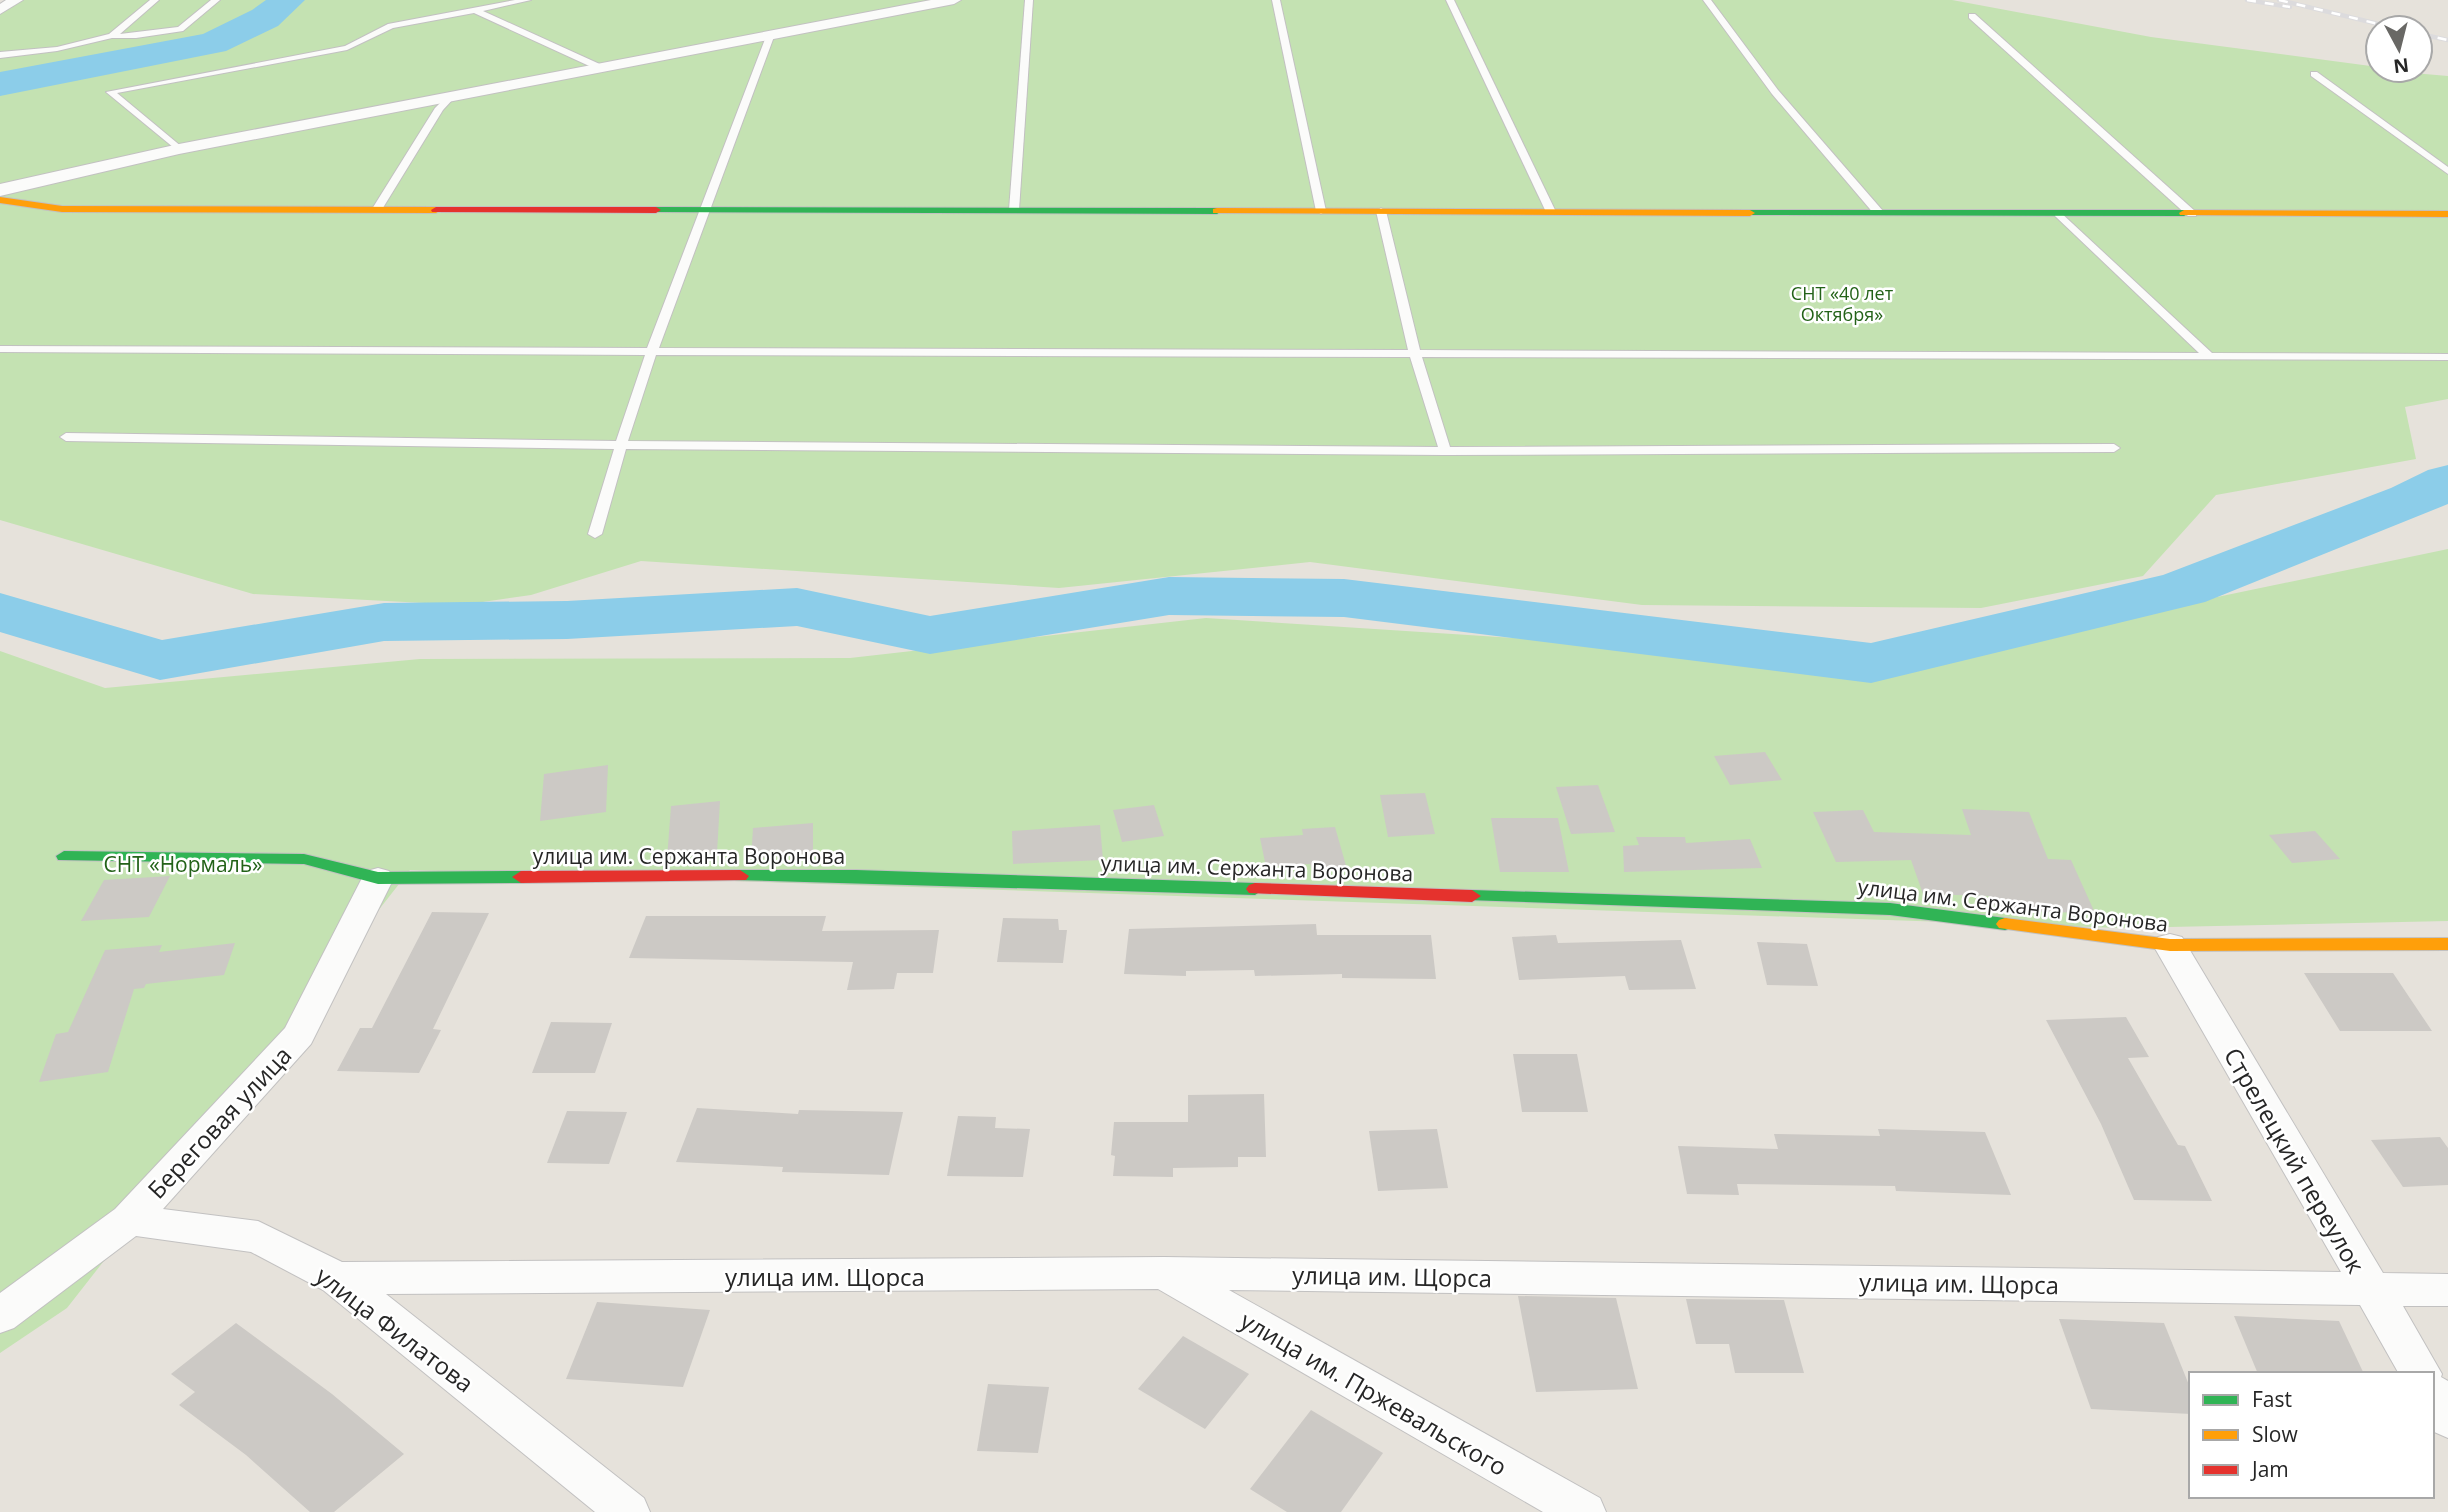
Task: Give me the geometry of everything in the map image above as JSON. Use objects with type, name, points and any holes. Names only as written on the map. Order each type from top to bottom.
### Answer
[{"type":"street","points":[[0,10],[16,0]]},
{"type":"street","points":[[0,190],[180,149],[954,0]]},
{"type":"street","points":[[0,200],[62,209],[2448,214]]},
{"type":"street","name":"улица им. Сержанта Воронова","points":[[64,856],[304,859],[378,878],[856,876],[1890,909],[2169,945],[2448,944]]},
{"type":"street","name":"Береговая улица","points":[[0,1317],[129,1220],[299,1035],[378,878]]},
{"type":"street","name":"Стрелецкий переулок","points":[[2169,945],[2420,1372]]},
{"type":"street","name":"улица Филатова","points":[[129,1220],[258,1237],[337,1278],[628,1512]]},
{"type":"street","name":"улица им. Щорса","points":[[337,1278],[1164,1273],[2448,1290]]},
{"type":"street","name":"улица им. Пржевальского","points":[[1164,1273],[1584,1512]]},
{"type":"street","points":[[2434,1395],[2448,1419]]},
{"type":"lane","points":[[112,36],[155,0]]},
{"type":"lane","points":[[0,55],[57,49],[112,36],[136,36],[180,29],[216,0]]},
{"type":"lane","points":[[180,149],[110,92],[347,48],[391,26],[527,0]]},
{"type":"lane","points":[[1014,210],[1029,0]]},
{"type":"lane","points":[[1276,0],[1321,211]]},
{"type":"lane","points":[[1450,0],[1551,212]]},
{"type":"lane","points":[[1707,0],[1775,92],[1879,213]]},
{"type":"lane","points":[[475,10],[601,68]]},
{"type":"lane","points":[[1972,16],[2192,214]]},
{"type":"lane","points":[[595,534],[619,444],[651,353],[771,34]]},
{"type":"lane","points":[[2314,74],[2448,171]]},
{"type":"lane","points":[[377,209],[439,108],[450,98]]},
{"type":"lane","points":[[1381,211],[1415,354],[1445,451]]},
{"type":"lane","points":[[2059,214],[2210,357]]},
{"type":"lane","points":[[0,349],[2448,357]]},
{"type":"lane","points":[[66,437],[1445,451],[2114,448]]},
{"type":"green space","name":"СНТ «40 лет Октября»","points":[[10,0],[1952,0],[2151,37],[2364,65],[2364,84],[2434,84],[2434,75],[2448,76],[2448,399],[2405,407],[2416,459],[2216,495],[2143,576],[1981,608],[1642,605],[1310,562],[1059,588],[641,561],[531,595],[462,605],[253,594],[0,520],[0,7]]},
{"type":"green space","name":"СНТ «Нормаль»","points":[[2448,549],[2448,921],[2121,928],[410,870],[67,1308],[0,1353],[0,651],[105,688],[420,659],[850,658],[1206,618],[1900,663]]},
{"type":"building","points":[[1765,752],[1782,780],[1730,785],[1714,756]]},
{"type":"building","points":[[608,765],[606,812],[540,821],[544,774]]},
{"type":"building","points":[[1598,785],[1615,832],[1571,834],[1556,787]]},
{"type":"building","points":[[1425,793],[1435,834],[1388,837],[1380,795]]},
{"type":"building","points":[[720,801],[717,853],[667,859],[671,806]]},
{"type":"building","points":[[1154,805],[1164,836],[1122,842],[1113,810]]},
{"type":"building","points":[[1962,809],[2029,812],[2048,859],[2071,860],[2095,913],[2044,912],[1993,905],[1989,896],[1923,894],[1911,860],[1836,862],[1813,812],[1863,810],[1874,832],[1971,835]]},
{"type":"building","points":[[1491,818],[1558,818],[1569,872],[1500,872]]},
{"type":"building","points":[[813,823],[813,853],[751,859],[753,828]]},
{"type":"building","points":[[1100,825],[1103,860],[1013,864],[1012,831]]},
{"type":"building","points":[[1335,827],[1347,869],[1312,871],[1310,864],[1266,867],[1260,838],[1303,835],[1302,829]]},
{"type":"building","points":[[2315,831],[2340,859],[2292,863],[2269,835]]},
{"type":"building","points":[[1636,837],[1685,837],[1686,843],[1750,839],[1762,868],[1624,872],[1623,846],[1639,845]]},
{"type":"building","points":[[170,876],[149,917],[81,921],[104,880]]},
{"type":"building","points":[[432,912],[489,913],[433,1029],[441,1030],[419,1073],[337,1071],[360,1028],[372,1028]]},
{"type":"building","points":[[646,916],[826,916],[822,931],[939,930],[933,973],[897,973],[894,989],[847,990],[853,962],[629,958]]},
{"type":"building","points":[[1003,918],[1058,919],[1059,930],[1067,930],[1063,963],[997,962]]},
{"type":"building","points":[[1316,924],[1317,935],[1431,935],[1436,979],[1342,978],[1342,974],[1255,976],[1254,970],[1186,971],[1186,976],[1124,974],[1129,929]]},
{"type":"building","points":[[1556,935],[1558,943],[1681,940],[1696,989],[1629,990],[1625,976],[1519,980],[1512,937]]},
{"type":"building","points":[[1757,942],[1807,944],[1818,986],[1767,985]]},
{"type":"building","points":[[235,943],[224,975],[146,984],[144,988],[134,989],[108,1072],[39,1082],[56,1034],[68,1032],[105,950],[162,945],[159,952]]},
{"type":"building","points":[[2304,973],[2393,973],[2432,1031],[2340,1031]]},
{"type":"building","points":[[2126,1017],[2149,1057],[2128,1058],[2178,1145],[2185,1146],[2212,1201],[2134,1200],[2101,1124],[2046,1020]]},
{"type":"building","points":[[551,1022],[612,1023],[595,1073],[532,1073]]},
{"type":"building","points":[[1513,1054],[1577,1054],[1588,1112],[1522,1112]]},
{"type":"building","points":[[1264,1094],[1266,1157],[1238,1157],[1238,1167],[1173,1168],[1173,1177],[1113,1176],[1115,1156],[1111,1155],[1114,1122],[1188,1122],[1188,1095]]},
{"type":"building","points":[[697,1108],[798,1114],[799,1110],[903,1112],[889,1175],[782,1172],[783,1167],[676,1162]]},
{"type":"building","points":[[567,1111],[627,1112],[609,1164],[547,1163]]},
{"type":"building","points":[[958,1116],[996,1117],[995,1128],[1030,1129],[1023,1177],[947,1176]]},
{"type":"building","points":[[1437,1129],[1448,1188],[1378,1191],[1369,1131]]},
{"type":"building","points":[[1878,1129],[1985,1132],[2011,1195],[1896,1191],[1895,1186],[1737,1184],[1739,1195],[1687,1194],[1678,1146],[1778,1149],[1774,1134],[1880,1136]]},
{"type":"building","points":[[2440,1137],[2448,1148],[2448,1185],[2403,1187],[2371,1140]]},
{"type":"building","points":[[1518,1296],[1616,1298],[1638,1389],[1536,1392]]},
{"type":"building","points":[[1686,1299],[1784,1300],[1804,1373],[1735,1373],[1729,1344],[1696,1344]]},
{"type":"building","points":[[597,1302],[710,1310],[683,1387],[566,1379]]},
{"type":"building","points":[[2234,1316],[2339,1321],[2363,1372],[2257,1372]]},
{"type":"building","points":[[2059,1319],[2164,1323],[2189,1385],[2189,1414],[2091,1409]]},
{"type":"building","points":[[236,1323],[332,1394],[404,1454],[334,1512],[310,1512],[246,1455],[179,1405],[195,1392],[171,1374]]},
{"type":"building","points":[[1183,1336],[1249,1374],[1205,1429],[1138,1389]]},
{"type":"building","points":[[988,1384],[1049,1387],[1038,1453],[977,1451]]},
{"type":"building","points":[[1311,1410],[1383,1453],[1341,1512],[1287,1512],[1250,1489]]},
{"type":"waterway","points":[[0,84],[213,43],[265,18],[288,0]]},
{"type":"waterway","points":[[0,612],[160,660],[384,622],[567,620],[797,607],[930,635],[1169,596],[1344,598],[1871,663],[2183,589],[2412,500],[2448,482]]},
{"type":"railway","points":[[2247,0],[2290,7]]},
{"type":"railway","points":[[2279,0],[2364,21]]},
{"type":"railway","points":[[2434,37],[2448,40]]},
{"type":"traffic: fast","points":[[656,210],[1217,211]]},
{"type":"traffic: fast","points":[[1750,213],[2184,213]]},
{"type":"traffic: fast","points":[[64,856],[304,859],[378,878],[521,877]]},
{"type":"traffic: fast","points":[[740,876],[856,876],[1255,889]]},
{"type":"traffic: fast","points":[[1472,896],[1890,909],[2005,924]]},
{"type":"traffic: slow","points":[[0,200],[62,209],[436,210]]},
{"type":"traffic: slow","points":[[1217,211],[1750,213]]},
{"type":"traffic: slow","points":[[2184,213],[2448,214]]},
{"type":"traffic: slow","points":[[2005,924],[2170,945],[2448,944]]},
{"type":"traffic: jam","points":[[436,210],[656,210]]},
{"type":"traffic: jam","points":[[521,877],[740,876]]},
{"type":"traffic: jam","points":[[1255,889],[1472,896]]}]
